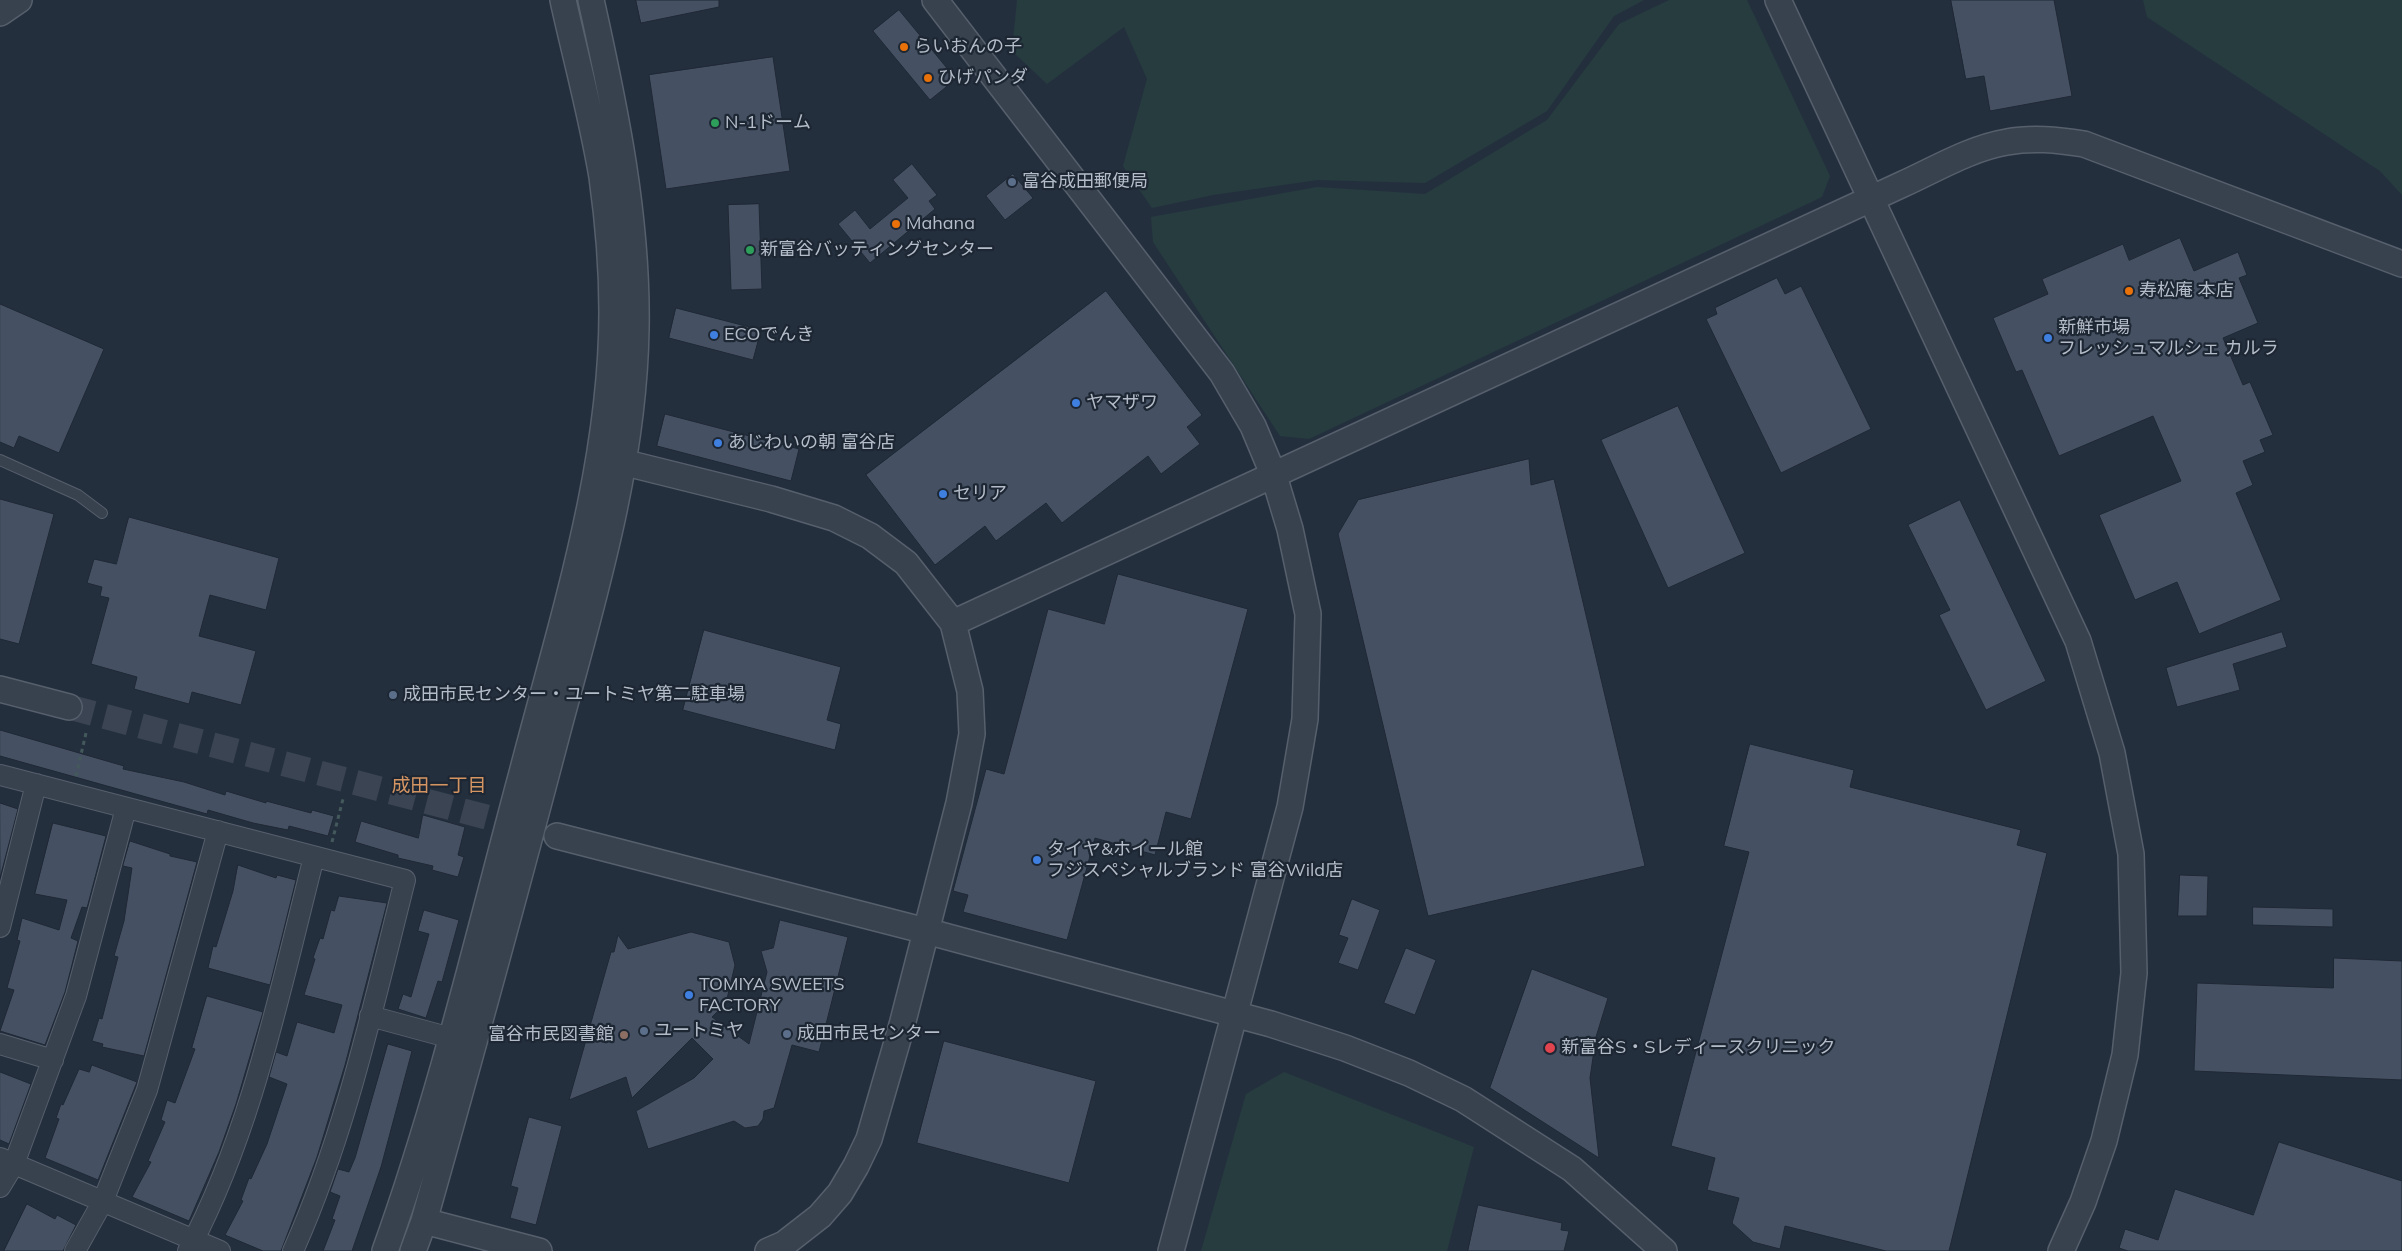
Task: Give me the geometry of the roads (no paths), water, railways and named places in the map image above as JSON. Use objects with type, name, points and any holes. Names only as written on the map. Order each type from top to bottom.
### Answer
[{"type":"street","points":[[0,13],[19,0]]},
{"type":"street","points":[[386,1251],[419,1151],[451,1038],[582,537],[609,383],[612,311],[602,177],[563,0]]},
{"type":"street","points":[[413,1251],[424,1221],[507,925],[585,628],[616,503],[622,462],[633,382],[636,330],[635,261],[628,193],[605,62],[590,0]]},
{"type":"street","points":[[935,0],[1222,373],[1253,426],[1274,476],[1290,529],[1308,614],[1305,720],[1290,807],[1171,1251]]},
{"type":"street","points":[[1778,0],[2078,641],[2112,753],[2129,845],[2134,974],[2125,1055],[2104,1141],[2082,1202],[2061,1251]]},
{"type":"street","points":[[953,623],[1871,198],[1984,148],[2015,141],[2059,140],[2084,144],[2402,264]]},
{"type":"street","points":[[622,462],[771,499],[834,518],[863,532],[906,563],[953,623],[970,691],[972,734],[958,803],[926,931],[879,1106],[866,1146],[840,1193],[820,1216],[781,1249]]},
{"type":"street","points":[[0,689],[69,707]]},
{"type":"street","points":[[0,775],[405,880],[342,1124],[293,1251]]},
{"type":"street","points":[[0,927],[36,784]]},
{"type":"street","points":[[0,1187],[7,1161],[54,1060],[76,996],[126,808]]},
{"type":"street","points":[[75,1251],[103,1201],[147,1090],[218,831]]},
{"type":"street","points":[[557,836],[926,931],[1235,1014],[1345,1048],[1409,1073],[1463,1099],[1572,1169],[1664,1251]]},
{"type":"street","points":[[191,1245],[227,1162],[260,1064],[320,858]]},
{"type":"street","points":[[370,1016],[451,1038]]},
{"type":"street","points":[[0,1044],[54,1060]]},
{"type":"street","points":[[7,1161],[103,1201],[191,1245],[220,1251]]},
{"type":"street","points":[[424,1221],[539,1251]]},
{"type":"lane","points":[[0,460],[78,494],[102,513]]},
{"type":"tunnel","points":[[69,707],[528,828]]},
{"type":"place","name":"らいおんの子","points":[[904,47]]},
{"type":"place","name":"ひげパンダ","points":[[928,78]]},
{"type":"place","name":"N-1ドーム","points":[[715,123]]},
{"type":"place","name":"富谷成田郵便局","points":[[1012,182]]},
{"type":"place","name":"Mahana","points":[[896,224]]},
{"type":"place","name":"新富谷バッティングセンター","points":[[750,250]]},
{"type":"place","name":"寿松庵 本店","points":[[2129,291]]},
{"type":"place","name":"ECOでんき","points":[[714,335]]},
{"type":"place","name":"新鮮市場 フレッシュマルシェ カルラ","points":[[2048,338]]},
{"type":"place","name":"ヤマザワ","points":[[1076,403]]},
{"type":"place","name":"あじわいの朝 富谷店","points":[[718,443]]},
{"type":"place","name":"セリア","points":[[943,494]]},
{"type":"place","name":"成田市民センター・ユートミヤ第二駐車場","points":[[393,695]]},
{"type":"place","name":"タイヤ&ホイール館 フジスペシャルブランド 富谷Wild店","points":[[1037,860]]},
{"type":"place","name":"TOMIYA SWEETS FACTORY","points":[[689,995]]},
{"type":"place","name":"ユートミヤ","points":[[644,1031]]},
{"type":"place","name":"成田市民センター","points":[[787,1034]]},
{"type":"place","name":"富谷市民図書館","points":[[624,1035]]},
{"type":"place","name":"新富谷S・Sレディースクリニック","points":[[1550,1048]]},
{"type":"district","name":"成田一丁目","points":[[439,786]]}]
